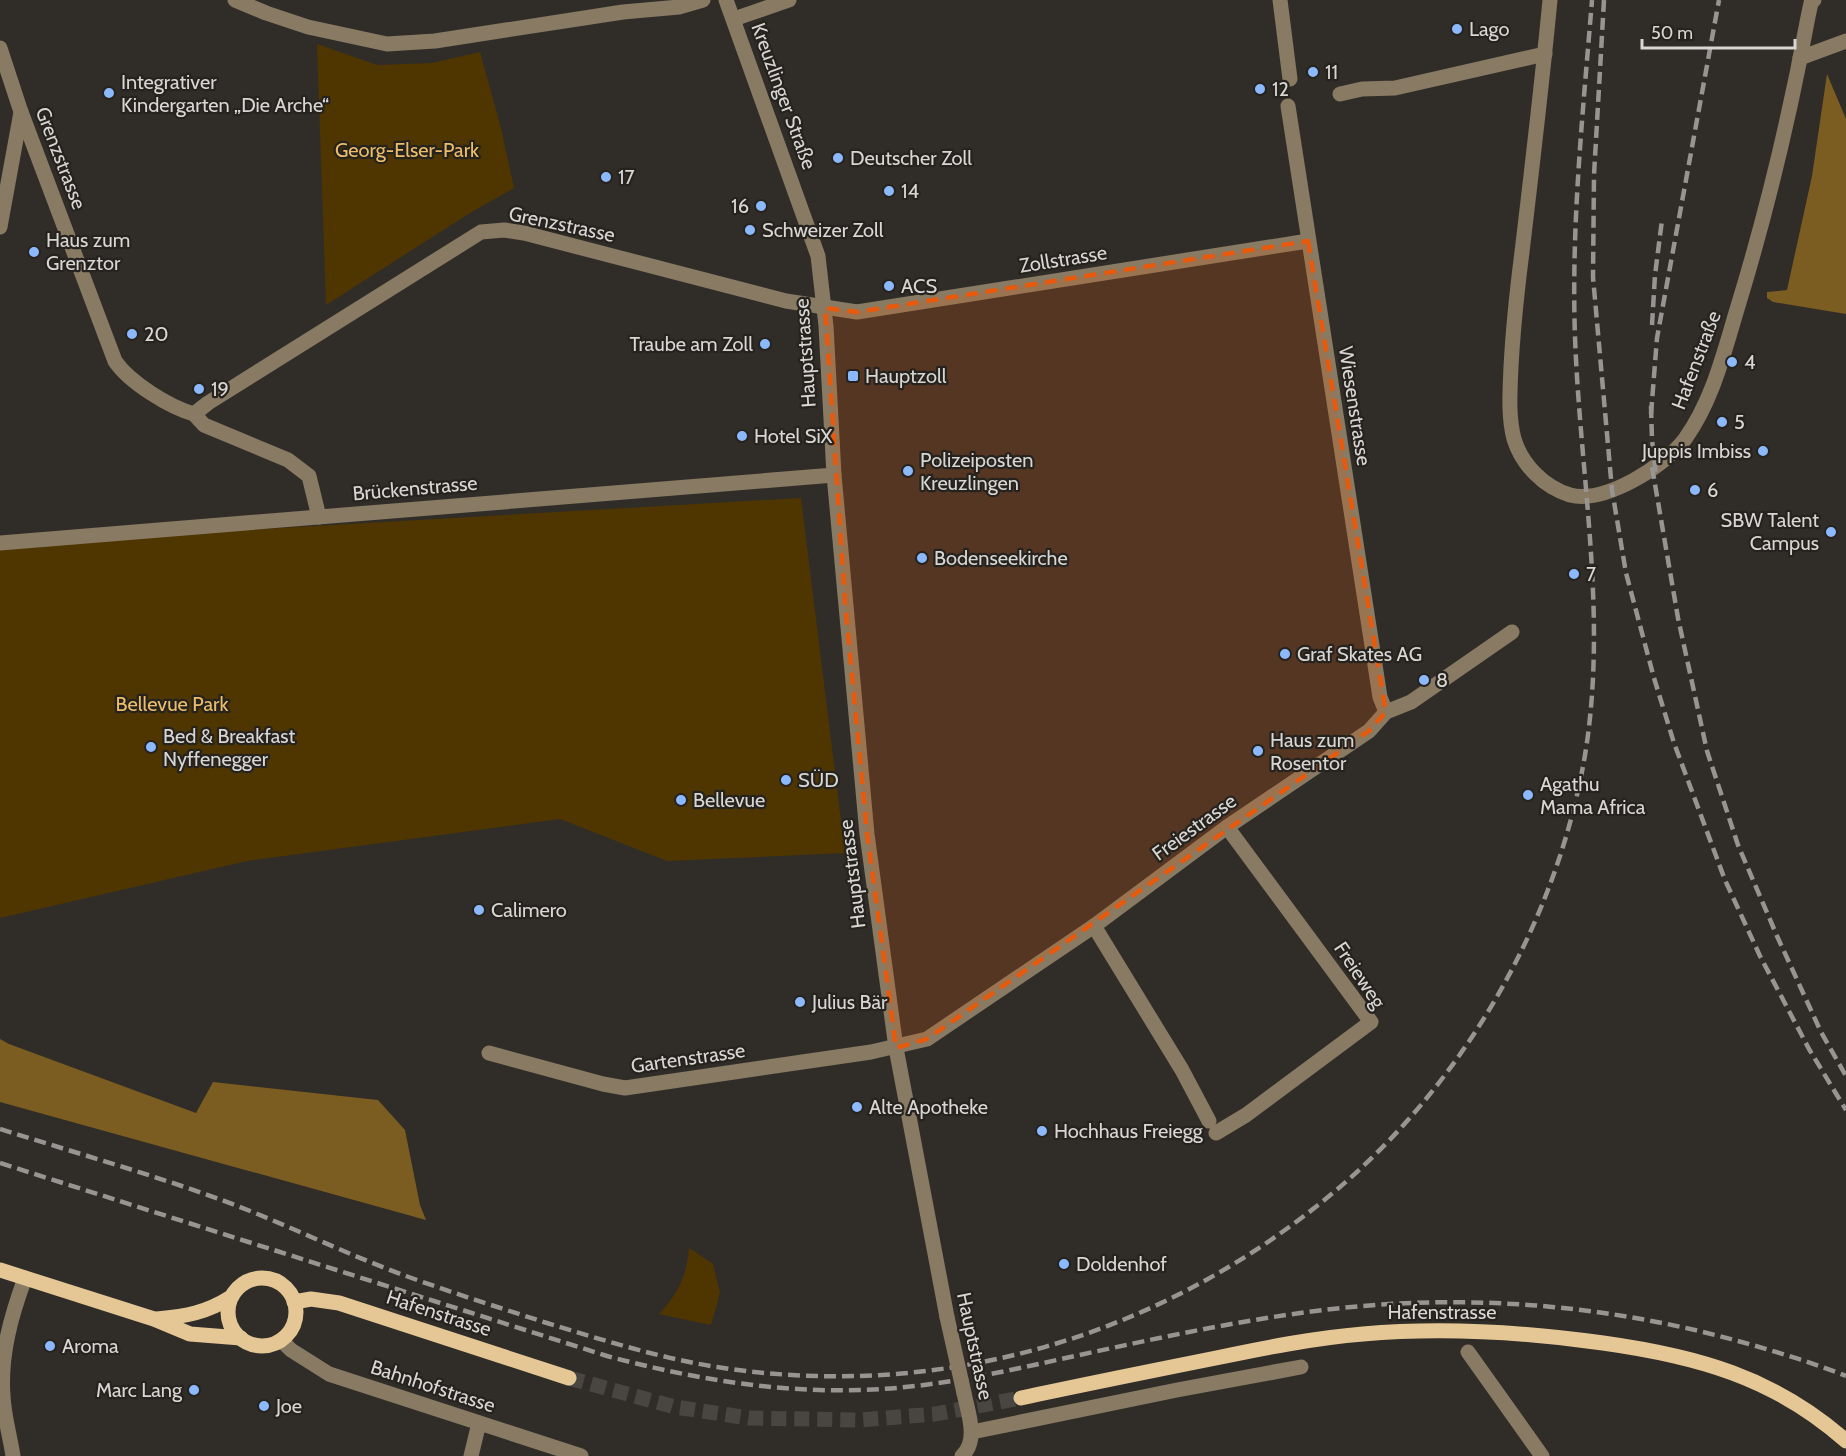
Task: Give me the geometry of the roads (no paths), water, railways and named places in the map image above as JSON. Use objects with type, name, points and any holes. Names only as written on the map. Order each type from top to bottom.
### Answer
[{"type":"main road","points":[[0,1270],[154,1319],[190,1334],[241,1338]]},
{"type":"main road","points":[[258,1278],[270,1279],[280,1284],[289,1291],[294,1302],[296,1312],[294,1323],[281,1340],[271,1345],[250,1344],[233,1330],[229,1321],[228,1309],[231,1298],[238,1288],[258,1278]]},
{"type":"main road","points":[[154,1319],[190,1316],[215,1307],[231,1298]]},
{"type":"main road","name":"Hafenstrasse","points":[[294,1302],[311,1299],[339,1303],[569,1378]]},
{"type":"main road","name":"Hafenstrasse","points":[[1021,1398],[1299,1342],[1363,1334],[1440,1331],[1496,1332],[1550,1336],[1642,1348],[1702,1362],[1738,1374],[1781,1394],[1804,1407],[1846,1441]]},
{"type":"street","points":[[235,0],[308,27],[387,44],[457,38],[623,12],[679,7],[703,0]]},
{"type":"street","name":"Kreuzlinger Straße","points":[[726,0],[801,206]]},
{"type":"street","points":[[734,19],[789,0]]},
{"type":"street","points":[[1280,0],[1290,80]]},
{"type":"street","name":"Hafenstraße","points":[[1550,0],[1513,316],[1510,408],[1513,436],[1519,453],[1527,465],[1554,488],[1572,495],[1586,496],[1620,487],[1665,459],[1686,437],[1709,395],[1738,305],[1772,184],[1811,3],[1814,0]]},
{"type":"street","points":[[1800,58],[1846,41]]},
{"type":"street","name":"Grenzstrasse","points":[[0,48],[21,112],[115,361],[130,377],[178,410],[194,414],[204,425],[288,460],[309,476],[319,517]]},
{"type":"street","points":[[1340,94],[1362,89],[1395,88],[1545,54]]},
{"type":"street","name":"Wiesenstrasse","points":[[1288,106],[1380,697],[1386,712]]},
{"type":"street","points":[[0,227],[21,112]]},
{"type":"street","name":"Hauptstrasse","points":[[801,206],[818,256],[825,308],[834,475],[867,834],[896,1048],[947,1317],[972,1432],[968,1454]]},
{"type":"street","name":"Grenzstrasse","points":[[194,414],[481,232],[504,230],[524,233],[786,301],[825,308]]},
{"type":"street","name":"Zollstrasse","points":[[825,308],[857,312],[1308,241]]},
{"type":"street","name":"Brückenstrasse","points":[[0,543],[834,475]]},
{"type":"street","name":"Freiestrasse","points":[[896,1048],[927,1039],[1094,926],[1227,827],[1369,731],[1386,712],[1411,702],[1512,632]]},
{"type":"street","name":"Freieweg","points":[[1094,926],[1182,1070],[1213,1127],[1246,1115],[1371,1022],[1227,827]]},
{"type":"street","name":"Gartenstrasse","points":[[489,1053],[625,1088],[896,1048]]},
{"type":"street","points":[[13,1456],[3,1398],[2,1376],[8,1331],[25,1278]]},
{"type":"street","name":"Bahnhofstrasse","points":[[281,1340],[291,1350],[329,1374],[581,1456]]},
{"type":"street","points":[[1468,1352],[1542,1456]]},
{"type":"street","points":[[972,1432],[1301,1367]]},
{"type":"street","points":[[471,1456],[479,1423]]},
{"type":"tunnel","points":[[569,1378],[675,1407],[749,1418],[860,1420],[935,1414],[1021,1398]]},
{"type":"railway","points":[[0,1129],[219,1199],[406,1276],[547,1323],[674,1359],[717,1367],[801,1375],[884,1375],[965,1365],[1045,1347],[1122,1320],[1196,1285],[1267,1243],[1334,1192],[1381,1149],[1424,1101],[1463,1050],[1498,995],[1528,938],[1552,878],[1572,817],[1585,755],[1594,651],[1591,546],[1578,389],[1574,295],[1579,168],[1592,0]]},
{"type":"railway","points":[[1604,0],[1594,175],[1593,277],[1612,490],[1626,573],[1674,743],[1725,880],[1760,956],[1809,1049],[1846,1110]]},
{"type":"railway","points":[[1651,414],[1657,338],[1719,0]]},
{"type":"railway","points":[[1652,325],[1662,220]]},
{"type":"railway","points":[[1651,406],[1656,474]]},
{"type":"railway","points":[[1652,467],[1678,618],[1707,751],[1738,845],[1821,1032],[1846,1076]]},
{"type":"railway","points":[[0,1163],[607,1356],[674,1372],[743,1384],[812,1390],[906,1387],[979,1376],[1261,1319],[1324,1310],[1428,1302],[1532,1305],[1636,1318],[1738,1341],[1846,1376]]},
{"type":"place","name":"Lago","points":[[1457,29]]},
{"type":"place","name":"11","points":[[1313,72]]},
{"type":"place","name":"12","points":[[1260,89]]},
{"type":"place","name":"Integrativer Kindergarten „Die Arche“","points":[[109,93]]},
{"type":"place","name":"Deutscher Zoll","points":[[838,158]]},
{"type":"place","name":"17","points":[[606,177]]},
{"type":"place","name":"14","points":[[889,191]]},
{"type":"place","name":"16","points":[[761,206]]},
{"type":"place","name":"Schweizer Zoll","points":[[750,230]]},
{"type":"place","name":"Haus zum Grenztor","points":[[34,252]]},
{"type":"place","name":"ACS","points":[[889,286]]},
{"type":"place","name":"20","points":[[132,334]]},
{"type":"place","name":"Traube am Zoll","points":[[765,344]]},
{"type":"place","name":"4","points":[[1732,362]]},
{"type":"place","name":"Hauptzoll","points":[[853,376]]},
{"type":"place","name":"19","points":[[199,389]]},
{"type":"place","name":"5","points":[[1722,422]]},
{"type":"place","name":"Hotel SiX","points":[[742,436]]},
{"type":"place","name":"Juppis Imbiss","points":[[1763,451]]},
{"type":"place","name":"Polizeiposten Kreuzlingen","points":[[908,471]]},
{"type":"place","name":"6","points":[[1695,490]]},
{"type":"place","name":"SBW Talent Campus","points":[[1831,532]]},
{"type":"place","name":"Bodenseekirche","points":[[922,558]]},
{"type":"place","name":"7","points":[[1574,574]]},
{"type":"place","name":"Graf Skates AG","points":[[1285,654]]},
{"type":"place","name":"8","points":[[1424,680]]},
{"type":"place","name":"Bed & Breakfast Nyffenegger","points":[[151,747]]},
{"type":"place","name":"Haus zum Rosentor","points":[[1258,751]]},
{"type":"place","name":"SÜD","points":[[786,780]]},
{"type":"place","name":"Agathu Mama Africa","points":[[1528,795]]},
{"type":"place","name":"Bellevue","points":[[681,800]]},
{"type":"place","name":"Calimero","points":[[479,910]]},
{"type":"place","name":"Julius Bär","points":[[800,1002]]},
{"type":"place","name":"Alte Apotheke","points":[[857,1107]]},
{"type":"place","name":"Hochhaus Freiegg","points":[[1042,1131]]},
{"type":"place","name":"Doldenhof","points":[[1064,1264]]},
{"type":"place","name":"Aroma","points":[[50,1346]]},
{"type":"place","name":"Marc Lang","points":[[194,1390]]},
{"type":"place","name":"Joe","points":[[264,1406]]},
{"type":"park label","name":"Georg-Elser-Park","points":[[407,150]]},
{"type":"park label","name":"Bellevue Park","points":[[172,704]]}]
